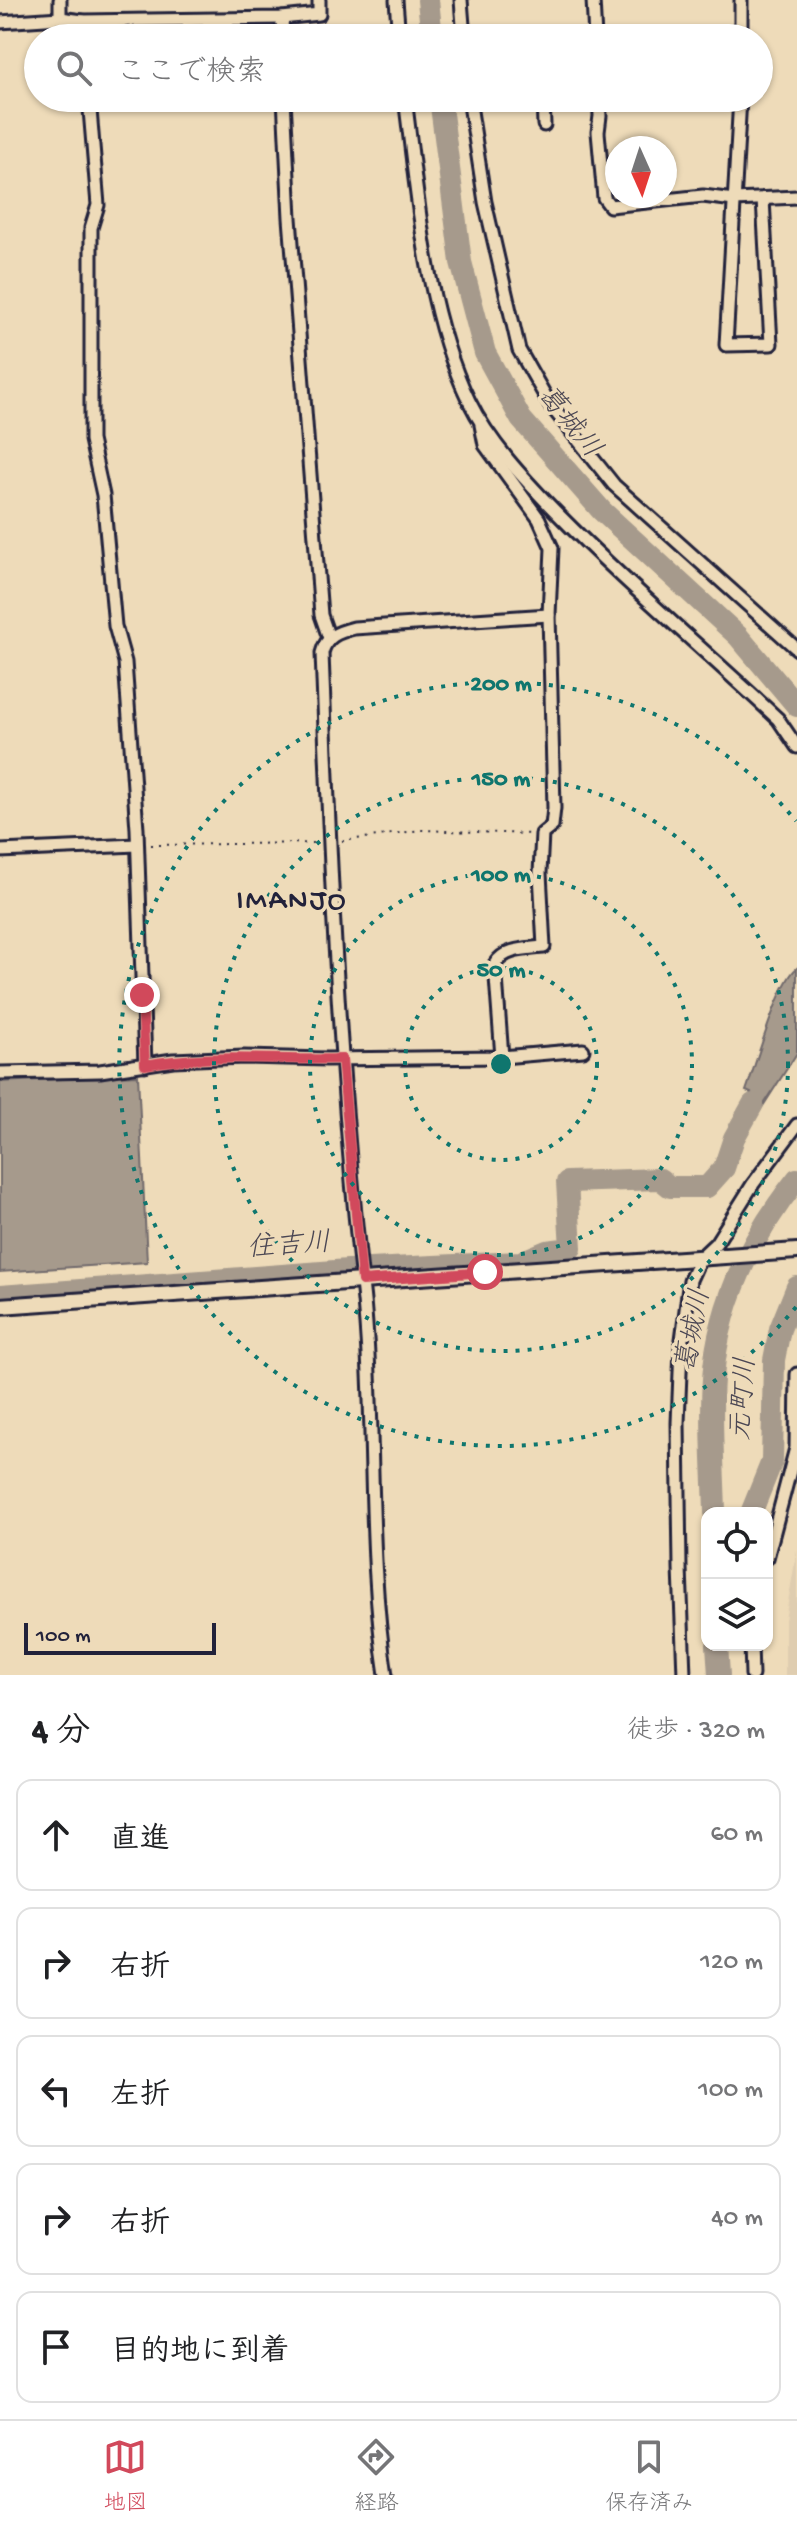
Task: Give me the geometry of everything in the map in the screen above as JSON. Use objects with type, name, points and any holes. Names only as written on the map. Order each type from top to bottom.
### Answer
[{"type":"street","points":[[60,0],[60,18]]},
{"type":"street","points":[[0,22],[60,18],[83,21],[282,18],[319,14],[319,0]]},
{"type":"street","points":[[396,0],[398,24]]},
{"type":"street","points":[[461,0],[463,24]]},
{"type":"street","points":[[593,0],[594,24]]},
{"type":"street","points":[[741,0],[741,24]]},
{"type":"street","points":[[282,18],[282,24]]},
{"type":"street","points":[[90,112],[98,205],[91,228],[91,440],[103,495],[115,626],[125,662],[137,845],[145,1065]]},
{"type":"street","points":[[285,112],[321,615],[329,638]]},
{"type":"street","points":[[407,112],[436,303],[450,353],[480,420],[536,491],[591,549],[778,719],[797,747]]},
{"type":"street","points":[[471,112],[485,202],[519,350],[551,406],[614,485],[797,649]]},
{"type":"street","points":[[544,112],[544,125]]},
{"type":"street","points":[[600,112],[598,132],[604,198],[610,206],[703,196],[734,200],[797,197]]},
{"type":"street","points":[[739,112],[726,345],[771,344],[763,199]]},
{"type":"street","points":[[480,420],[485,445],[539,519],[552,548],[549,615],[554,808],[552,826],[542,834],[540,873],[544,947],[508,952],[500,956],[495,964],[502,1057]]},
{"type":"street","points":[[386,1675],[376,1570],[374,1480],[361,1274],[342,1059],[322,653],[329,638],[337,632],[354,628],[549,615]]},
{"type":"street","points":[[0,851],[137,845]]},
{"type":"street","points":[[0,1073],[100,1071],[173,1060],[502,1057],[583,1050]]},
{"type":"street","points":[[684,1675],[678,1423],[681,1347],[690,1280],[753,1184],[797,1125]]},
{"type":"street","points":[[0,1306],[361,1274],[797,1251]]},
{"type":"street","points":[[773,1535],[796,1448],[797,1374]]},
{"type":"street","points":[[751,1651],[752,1675]]},
{"type":"path","points":[[137,845],[331,843],[421,830],[542,834]]},
{"type":"shaded area","points":[[797,968],[797,1053],[745,1134],[738,1130],[751,1093],[746,1091],[775,1006]]},
{"type":"shaded area","points":[[138,1075],[147,1262],[0,1272],[0,1082]]},
{"type":"shaded area","points":[[797,1550],[797,1675],[785,1675],[785,1620]]},
{"type":"waterway","name":"葛城川","points":[[428,0],[431,24]]},
{"type":"waterway","name":"葛城川","points":[[442,112],[461,262],[485,353],[521,419],[602,511],[738,636],[797,706]]},
{"type":"waterway","name":"住吉川","points":[[0,1296],[348,1270],[521,1262],[547,1251],[571,1248],[567,1182],[660,1179],[670,1187],[707,1187],[724,1168],[734,1138],[753,1104]]},
{"type":"waterway","name":"葛城川","points":[[715,1507],[712,1396],[722,1324],[752,1248],[797,1179]]},
{"type":"waterway","name":"元町川","points":[[753,1507],[772,1461],[774,1360],[780,1329],[797,1287]]},
{"type":"waterway","name":"葛城川","points":[[717,1651],[719,1675]]},
{"type":"district","name":"IMANJO","points":[[292,902]]},
{"type":"route","points":[[142,995],[145,1065],[173,1060],[244,1057],[342,1059],[362,1281],[485,1272]]}]
